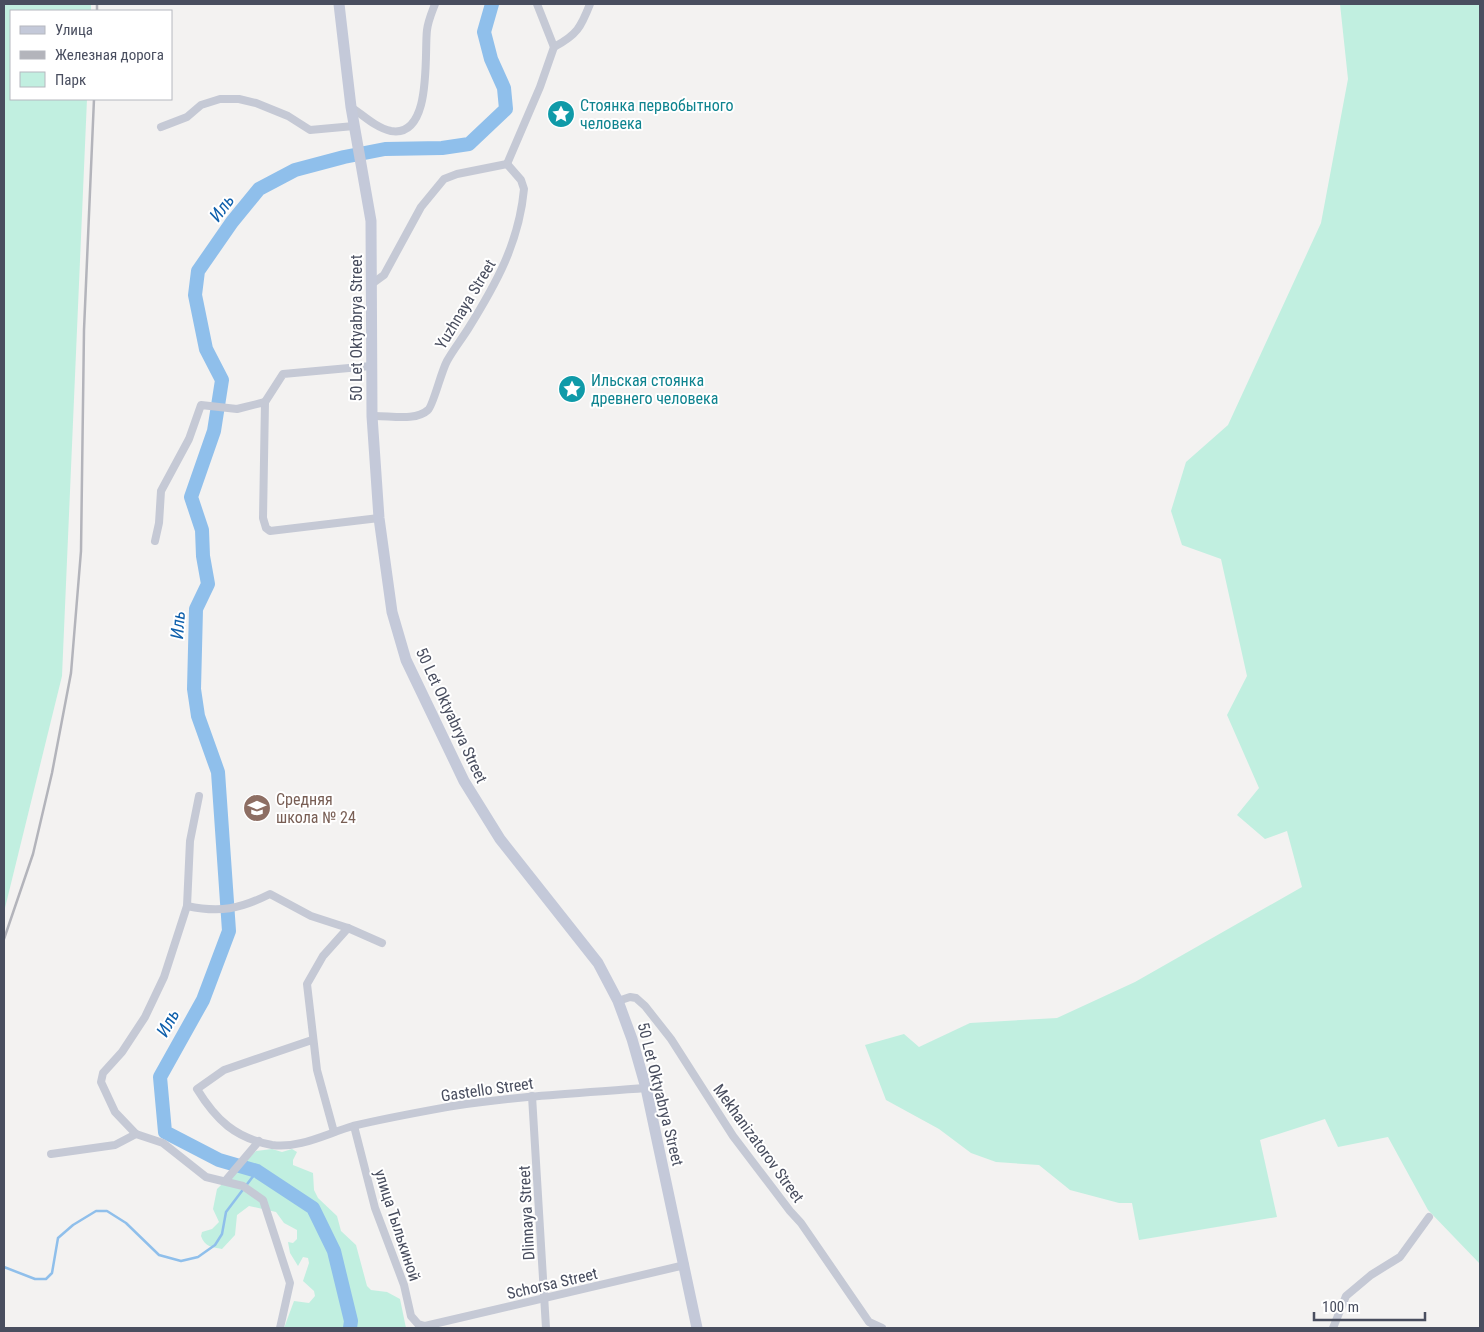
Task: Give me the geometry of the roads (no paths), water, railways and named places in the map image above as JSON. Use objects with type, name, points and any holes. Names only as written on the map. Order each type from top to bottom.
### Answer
[{"type":"street","name":"50 Let Oktyabrya Street","points":[[339,4],[351,107],[371,221],[370,366],[372,416],[379,518],[392,612],[406,660],[464,781],[500,839],[598,963],[618,1001],[632,1039],[646,1088],[697,1328]]},
{"type":"street","points":[[351,107],[380,127],[392,131],[407,128],[418,118],[427,75],[427,30],[435,4]]},
{"type":"street","points":[[372,283],[384,275],[417,214],[444,179],[457,174],[507,164],[540,87],[554,47],[537,4]]},
{"type":"street","points":[[554,47],[569,39],[581,27],[590,4]]},
{"type":"street","points":[[161,127],[186,117],[201,105],[220,99],[239,99],[256,103],[288,116],[310,130],[355,130]]},
{"type":"street","name":"Yuzhnaya Street","points":[[372,416],[421,415],[433,404],[438,381],[447,360],[493,289],[510,255],[524,189],[521,180],[507,164]]},
{"type":"street","points":[[370,366],[284,374],[265,402],[263,518],[266,528],[270,531],[379,518]]},
{"type":"street","points":[[155,541],[162,491],[188,439],[201,405],[237,409],[265,402]]},
{"type":"street","points":[[200,796],[190,841],[187,906],[164,977],[145,1017],[122,1052],[103,1072],[101,1082],[115,1112],[136,1134],[163,1143],[206,1177],[226,1180],[252,1190],[263,1200],[276,1235],[290,1283],[280,1328]]},
{"type":"street","points":[[187,906],[207,910],[244,907],[270,894],[311,916],[348,928],[382,943]]},
{"type":"street","points":[[334,1132],[317,1070],[312,1040],[313,1024],[307,984],[323,956],[348,928]]},
{"type":"street","name":"Mekhanizatorov Street","points":[[618,1001],[630,997],[636,998],[645,1006],[671,1039],[733,1136],[790,1212],[801,1223],[867,1325],[882,1328]]},
{"type":"street","name":"Gastello Street","points":[[312,1040],[224,1070],[197,1088],[209,1108],[230,1129],[259,1142],[274,1145],[294,1145],[354,1126],[454,1106],[532,1096],[646,1088]]},
{"type":"street","name":"Dlinnaya Street","points":[[532,1096],[546,1328]]},
{"type":"street","name":"улица Тылькиной","points":[[354,1126],[375,1208],[404,1285],[411,1316],[418,1324],[425,1326]]},
{"type":"street","points":[[51,1154],[115,1144],[136,1134]]},
{"type":"street","points":[[226,1180],[259,1142]]},
{"type":"street","points":[[1332,1328],[1346,1296],[1371,1275],[1400,1257],[1429,1217]]},
{"type":"street","name":"Schorsa Street","points":[[425,1326],[685,1265]]},
{"type":"waterway","name":"Иль","points":[[350,1328],[351,1321],[334,1251],[313,1208],[257,1171],[219,1160],[165,1132],[160,1077],[203,1000],[229,931],[218,772],[198,716],[194,689],[196,609],[208,584],[203,556],[202,530],[191,497],[214,431],[222,380],[206,349],[195,295],[198,271],[232,222],[259,189],[295,170],[344,157],[385,149],[442,148],[469,144],[506,109],[504,88],[491,59],[484,32],[492,4]]},
{"type":"waterway","points":[[4,1267],[35,1279],[46,1279],[52,1273],[58,1238],[73,1225],[96,1211],[107,1211],[126,1223],[159,1255],[181,1261],[198,1257],[215,1245],[222,1234],[226,1212],[257,1171]]},
{"type":"railway","points":[[97,4],[97,10]]},
{"type":"railway","points":[[4,939],[33,854],[52,773],[71,673],[81,551],[84,330],[94,100]]},
{"type":"place","name":"Стоянка первобытного человека","points":[[561,114]]},
{"type":"place","name":"Ильская стоянка древнего человека","points":[[572,389]]},
{"type":"place","name":"Средняя школа № 24","points":[[257,808]]}]
